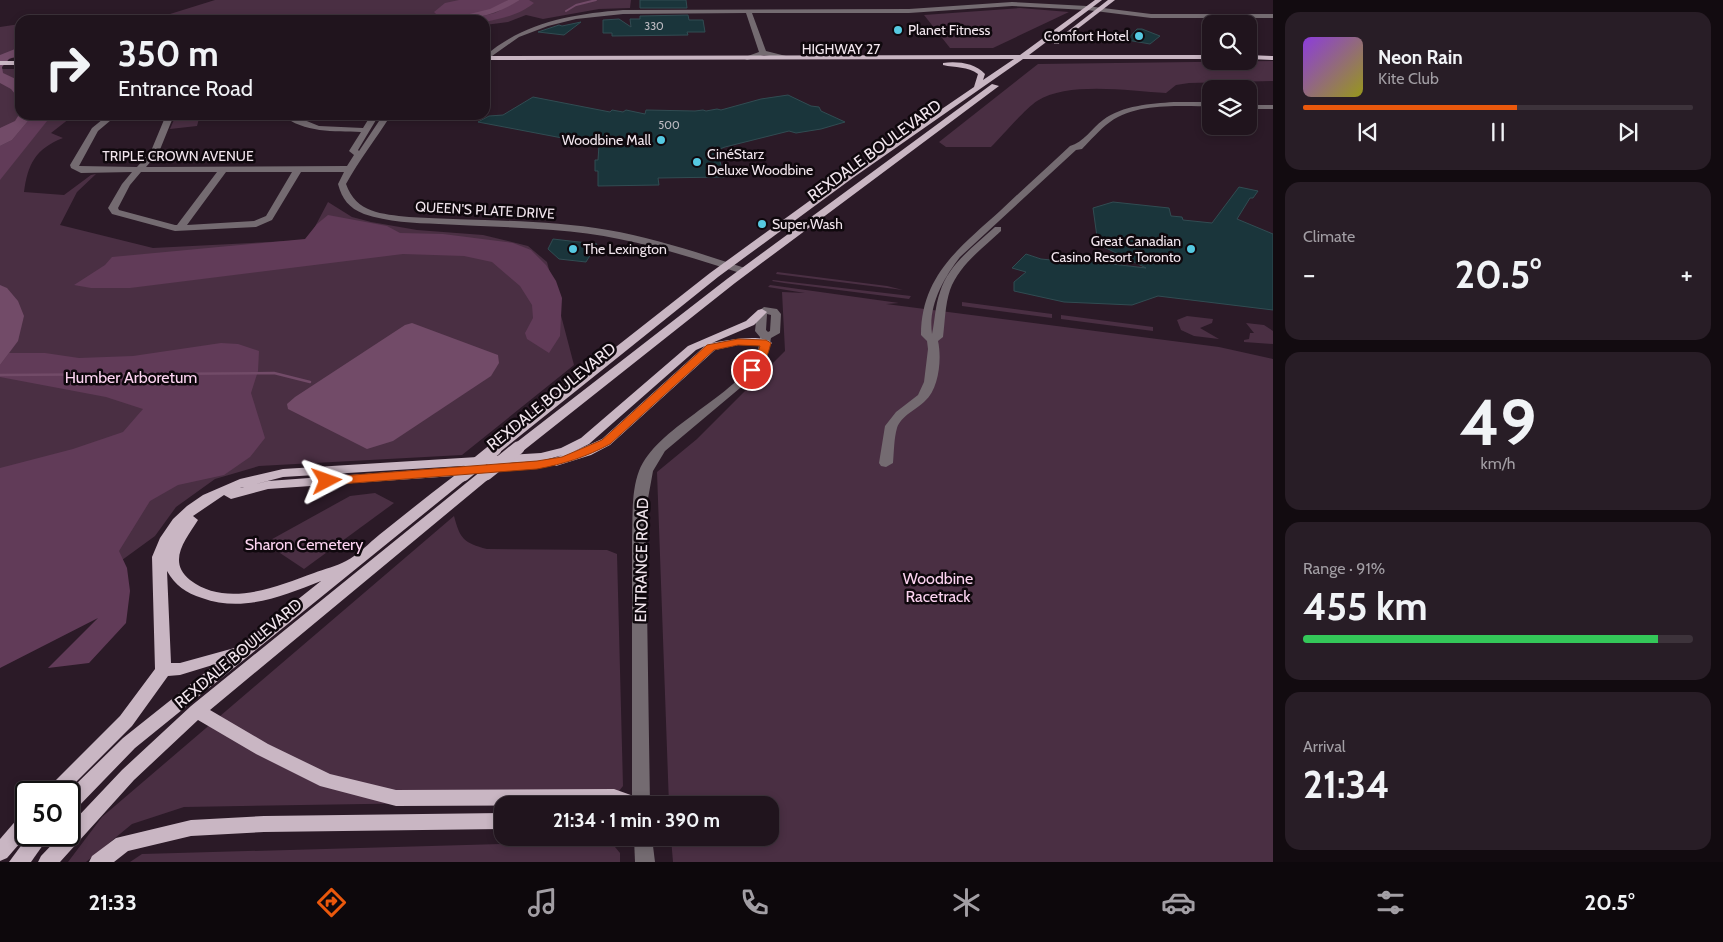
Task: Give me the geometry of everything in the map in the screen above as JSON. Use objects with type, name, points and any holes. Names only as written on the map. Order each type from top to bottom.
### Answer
[{"type":"main road","name":"REXDALE BOULEVARD","points":[[80,793],[129,743],[640,332],[851,175],[977,89],[1098,0]]},
{"type":"main road","points":[[1033,60],[1112,0]]},
{"type":"main road","points":[[931,56],[994,54],[1020,48],[1065,25]]},
{"type":"main road","points":[[1068,34],[1069,48],[1094,54],[1174,57]]},
{"type":"main road","name":"HIGHWAY 27","points":[[490,61],[931,56],[1132,61],[1202,58]]},
{"type":"main road","points":[[1257,57],[1273,57]]},
{"type":"main road","name":"HIGHWAY 27","points":[[490,61],[910,62],[1020,58]]},
{"type":"main road","name":"HIGHWAY 27","points":[[1033,60],[1197,58]]},
{"type":"main road","points":[[910,62],[966,66],[975,69],[982,74],[977,89]]},
{"type":"main road","points":[[0,63],[15,63]]},
{"type":"main road","name":"REXDALE BOULEVARD","points":[[48,862],[128,775],[198,711],[486,474],[656,338],[740,274],[928,134],[1005,80]]},
{"type":"main road","points":[[66,781],[126,721],[163,670],[164,646],[159,557],[171,531],[182,518],[210,497],[245,481],[283,473],[541,457],[565,451],[585,442],[692,348],[750,323],[762,312]]},
{"type":"main road","points":[[640,332],[656,338]]},
{"type":"main road","points":[[718,336],[766,339]]},
{"type":"main road","points":[[350,565],[322,574],[285,590],[261,596],[233,599],[210,595],[192,588],[178,579],[174,572],[172,556],[181,532],[194,518],[223,499],[257,488],[537,465],[564,460],[586,452],[606,442],[711,347],[766,339]]},
{"type":"main road","points":[[163,670],[188,668],[245,649]]},
{"type":"main road","points":[[198,711],[262,749],[326,781],[396,798],[494,798]]},
{"type":"main road","points":[[99,862],[123,844],[191,828],[264,824],[494,821]]},
{"type":"main road","points":[[0,852],[15,835]]},
{"type":"main road","points":[[19,862],[32,846]]},
{"type":"street","points":[[490,59],[511,44],[511,40],[524,33],[547,24],[592,15],[648,12],[909,11],[1012,4],[1087,8],[1156,15],[1273,16]]},
{"type":"street","points":[[748,11],[762,53]]},
{"type":"street","points":[[1260,16],[1273,23]]},
{"type":"street","points":[[747,58],[758,56],[762,53],[790,57]]},
{"type":"street","points":[[1257,106],[1273,105]]},
{"type":"street","points":[[886,464],[891,426],[927,390],[934,349],[932,340],[937,337],[945,291],[957,270],[1081,150],[1079,147],[1110,118],[1144,108],[1202,106]]},
{"type":"street","name":"TRIPLE CROWN AVENUE","points":[[107,120],[95,130],[74,165],[75,168],[81,170],[349,170]]},
{"type":"street","points":[[168,120],[155,152],[126,184],[113,210],[119,214],[180,228],[256,224],[266,221],[298,169]]},
{"type":"street","points":[[299,120],[311,127],[328,130],[379,127]]},
{"type":"street","name":"QUEEN'S PLATE DRIVE","points":[[358,154],[353,151],[372,120]]},
{"type":"street","name":"QUEEN'S PLATE DRIVE","points":[[384,120],[365,150],[358,154],[342,184],[346,198],[355,206],[369,212],[409,220],[587,230],[624,236],[674,250],[683,257],[740,274]]},
{"type":"street","points":[[180,228],[223,170]]},
{"type":"street","points":[[762,312],[760,331],[766,339]]},
{"type":"street","name":"ENTRANCE ROAD","points":[[641,796],[639,540],[640,504],[646,471],[660,450],[742,381],[761,359],[766,339]]},
{"type":"street","points":[[644,846],[645,862]]},
{"type":"green space","points":[[215,0],[631,0],[630,8],[599,9],[543,19],[526,15],[508,22],[490,24],[490,15],[162,15]]},
{"type":"green space","points":[[459,0],[508,0],[491,9],[474,14],[446,15],[434,12],[445,3]]},
{"type":"green space","points":[[520,0],[529,0],[534,3],[517,13],[490,21],[490,15],[487,15]]},
{"type":"green space","points":[[1020,8],[1069,12],[993,48],[950,48],[924,15]]},
{"type":"green space","points":[[15,25],[15,58],[0,58],[0,27]]},
{"type":"green space","points":[[1257,61],[1273,61],[1273,81],[1202,80],[1202,83],[1176,85],[1166,93],[1118,89],[1065,91],[1037,101],[991,147],[946,147],[939,142],[1038,64],[1202,62],[1202,70],[1257,70]]},
{"type":"green space","name":"Humber Arboretum","points":[[0,69],[15,69],[15,120],[68,120],[51,133],[63,138],[46,147],[34,159],[28,173],[24,192],[64,195],[91,175],[96,174],[77,192],[60,225],[153,248],[308,240],[328,202],[352,217],[371,222],[417,230],[483,235],[528,246],[547,262],[574,365],[462,455],[259,466],[215,479],[176,507],[155,536],[0,649]]},
{"type":"green space","points":[[29,120],[48,120],[0,180],[0,146],[12,140]]},
{"type":"green space","points":[[174,120],[199,120],[197,126],[170,129]]},
{"type":"green space","points":[[328,215],[387,226],[400,233],[443,234],[513,243],[531,250],[546,265],[556,281],[562,298],[560,336],[549,353],[527,339],[525,333],[533,318],[532,305],[520,286],[492,262],[464,256],[403,254],[130,288],[91,288],[74,285],[105,265],[112,257],[305,239],[317,224]]},
{"type":"green space","points":[[777,272],[887,286],[903,290],[776,274]]},
{"type":"green space","points":[[773,280],[911,296],[909,299]]},
{"type":"green space","name":"Woodbine Racetrack","points":[[770,285],[899,303],[886,304],[1219,347],[1273,359],[1273,862],[673,862],[672,846],[779,846],[779,796],[669,796],[657,472],[697,439],[785,351],[782,292],[805,293],[768,287]]},
{"type":"green space","points":[[962,302],[1052,314],[1052,318],[962,306]]},
{"type":"green space","points":[[1061,315],[1153,327],[1153,331],[1061,319]]},
{"type":"green space","points":[[1187,316],[1213,319],[1212,323],[1200,328],[1219,339],[1194,336],[1181,330],[1177,320]]},
{"type":"green space","points":[[1246,323],[1264,325],[1273,331],[1273,344],[1244,342],[1244,340],[1249,339],[1250,333],[1254,333]]},
{"type":"green space","points":[[221,343],[238,344],[259,351],[258,371],[251,393],[265,438],[250,457],[224,475],[178,485],[150,501],[119,551],[127,568],[130,591],[126,623],[89,663],[48,668],[98,618],[0,668],[0,468],[73,449],[123,432],[143,409],[106,397],[0,377],[0,365],[9,353],[45,353],[79,358],[133,356]]},
{"type":"green space","name":"Sharon Cemetery","points":[[375,493],[394,503],[304,569],[265,543],[350,496]]},
{"type":"green space","points":[[454,516],[458,530],[464,539],[473,545],[487,549],[607,550],[617,554],[623,786],[615,796],[494,796],[494,802],[184,807],[132,824],[86,862],[68,862],[102,817]]},
{"type":"green space","points":[[494,844],[494,846],[614,846],[620,853],[620,862],[130,862],[142,854]]},
{"type":"shaded area","points":[[508,0],[520,0],[487,15],[465,15],[490,9]]},
{"type":"shaded area","points":[[15,49],[15,57],[9,59],[2,67],[3,73],[15,79],[15,94],[11,89],[0,83],[0,55]]},
{"type":"shaded area","points":[[29,120],[12,140],[0,146],[0,128],[15,121]]},
{"type":"shaded area","points":[[0,285],[7,288],[18,301],[24,316],[18,341],[0,365]]},
{"type":"shaded area","points":[[412,323],[498,355],[499,363],[491,376],[393,441],[367,449],[288,409],[287,404],[295,397],[405,325]]},
{"type":"building","points":[[640,0],[686,0],[687,8],[640,8]]},
{"type":"building","points":[[688,15],[689,20],[703,20],[705,32],[687,32],[688,35],[612,36],[612,33],[603,33],[603,20],[619,19],[631,27],[630,19],[640,19],[640,16]]},
{"type":"building","points":[[581,22],[564,35],[538,32],[559,25]]},
{"type":"building","name":"Comfort Hotel","points":[[1137,29],[1160,36],[1150,44],[1127,40]]},
{"type":"building","name":"Woodbine Mall","points":[[788,95],[811,106],[819,107],[821,111],[845,122],[821,129],[796,133],[789,131],[717,150],[724,177],[658,178],[659,185],[598,186],[598,171],[595,171],[595,160],[598,160],[599,145],[478,122],[490,120],[490,116],[503,115],[533,97],[610,112],[612,110],[623,112],[626,110],[645,114],[646,110],[721,110],[761,99]]},
{"type":"building","name":"Great Canadian Casino Resort Toronto","points":[[1239,187],[1258,191],[1253,198],[1250,198],[1237,219],[1273,234],[1273,310],[1158,296],[1132,305],[1064,302],[1014,291],[1014,282],[1026,272],[1012,268],[1026,254],[1041,259],[1061,261],[1061,258],[1146,268],[1098,244],[1093,208],[1113,202],[1169,208],[1171,216],[1182,217],[1183,220],[1212,223]]},
{"type":"building","name":"The Lexington","points":[[553,239],[597,244],[586,262],[559,259],[548,249]]},
{"type":"waterway","points":[[566,11],[576,5],[596,0]]},
{"type":"waterway","points":[[0,375],[274,373],[310,382]]},
{"type":"place","name":"Planet Fitness","points":[[898,30]]},
{"type":"place","name":"Comfort Hotel","points":[[1139,36]]},
{"type":"place","name":"Woodbine Mall","points":[[661,140]]},
{"type":"place","name":"CinéStarz Deluxe Woodbine","points":[[697,162]]},
{"type":"place","name":"Super Wash","points":[[762,224]]},
{"type":"place","name":"The Lexington","points":[[573,249]]},
{"type":"place","name":"Great Canadian Casino Resort Toronto","points":[[1191,249]]},
{"type":"route","points":[[327,481],[537,465],[564,460],[606,442],[711,347],[738,342],[766,343],[761,359],[752,370]]}]
